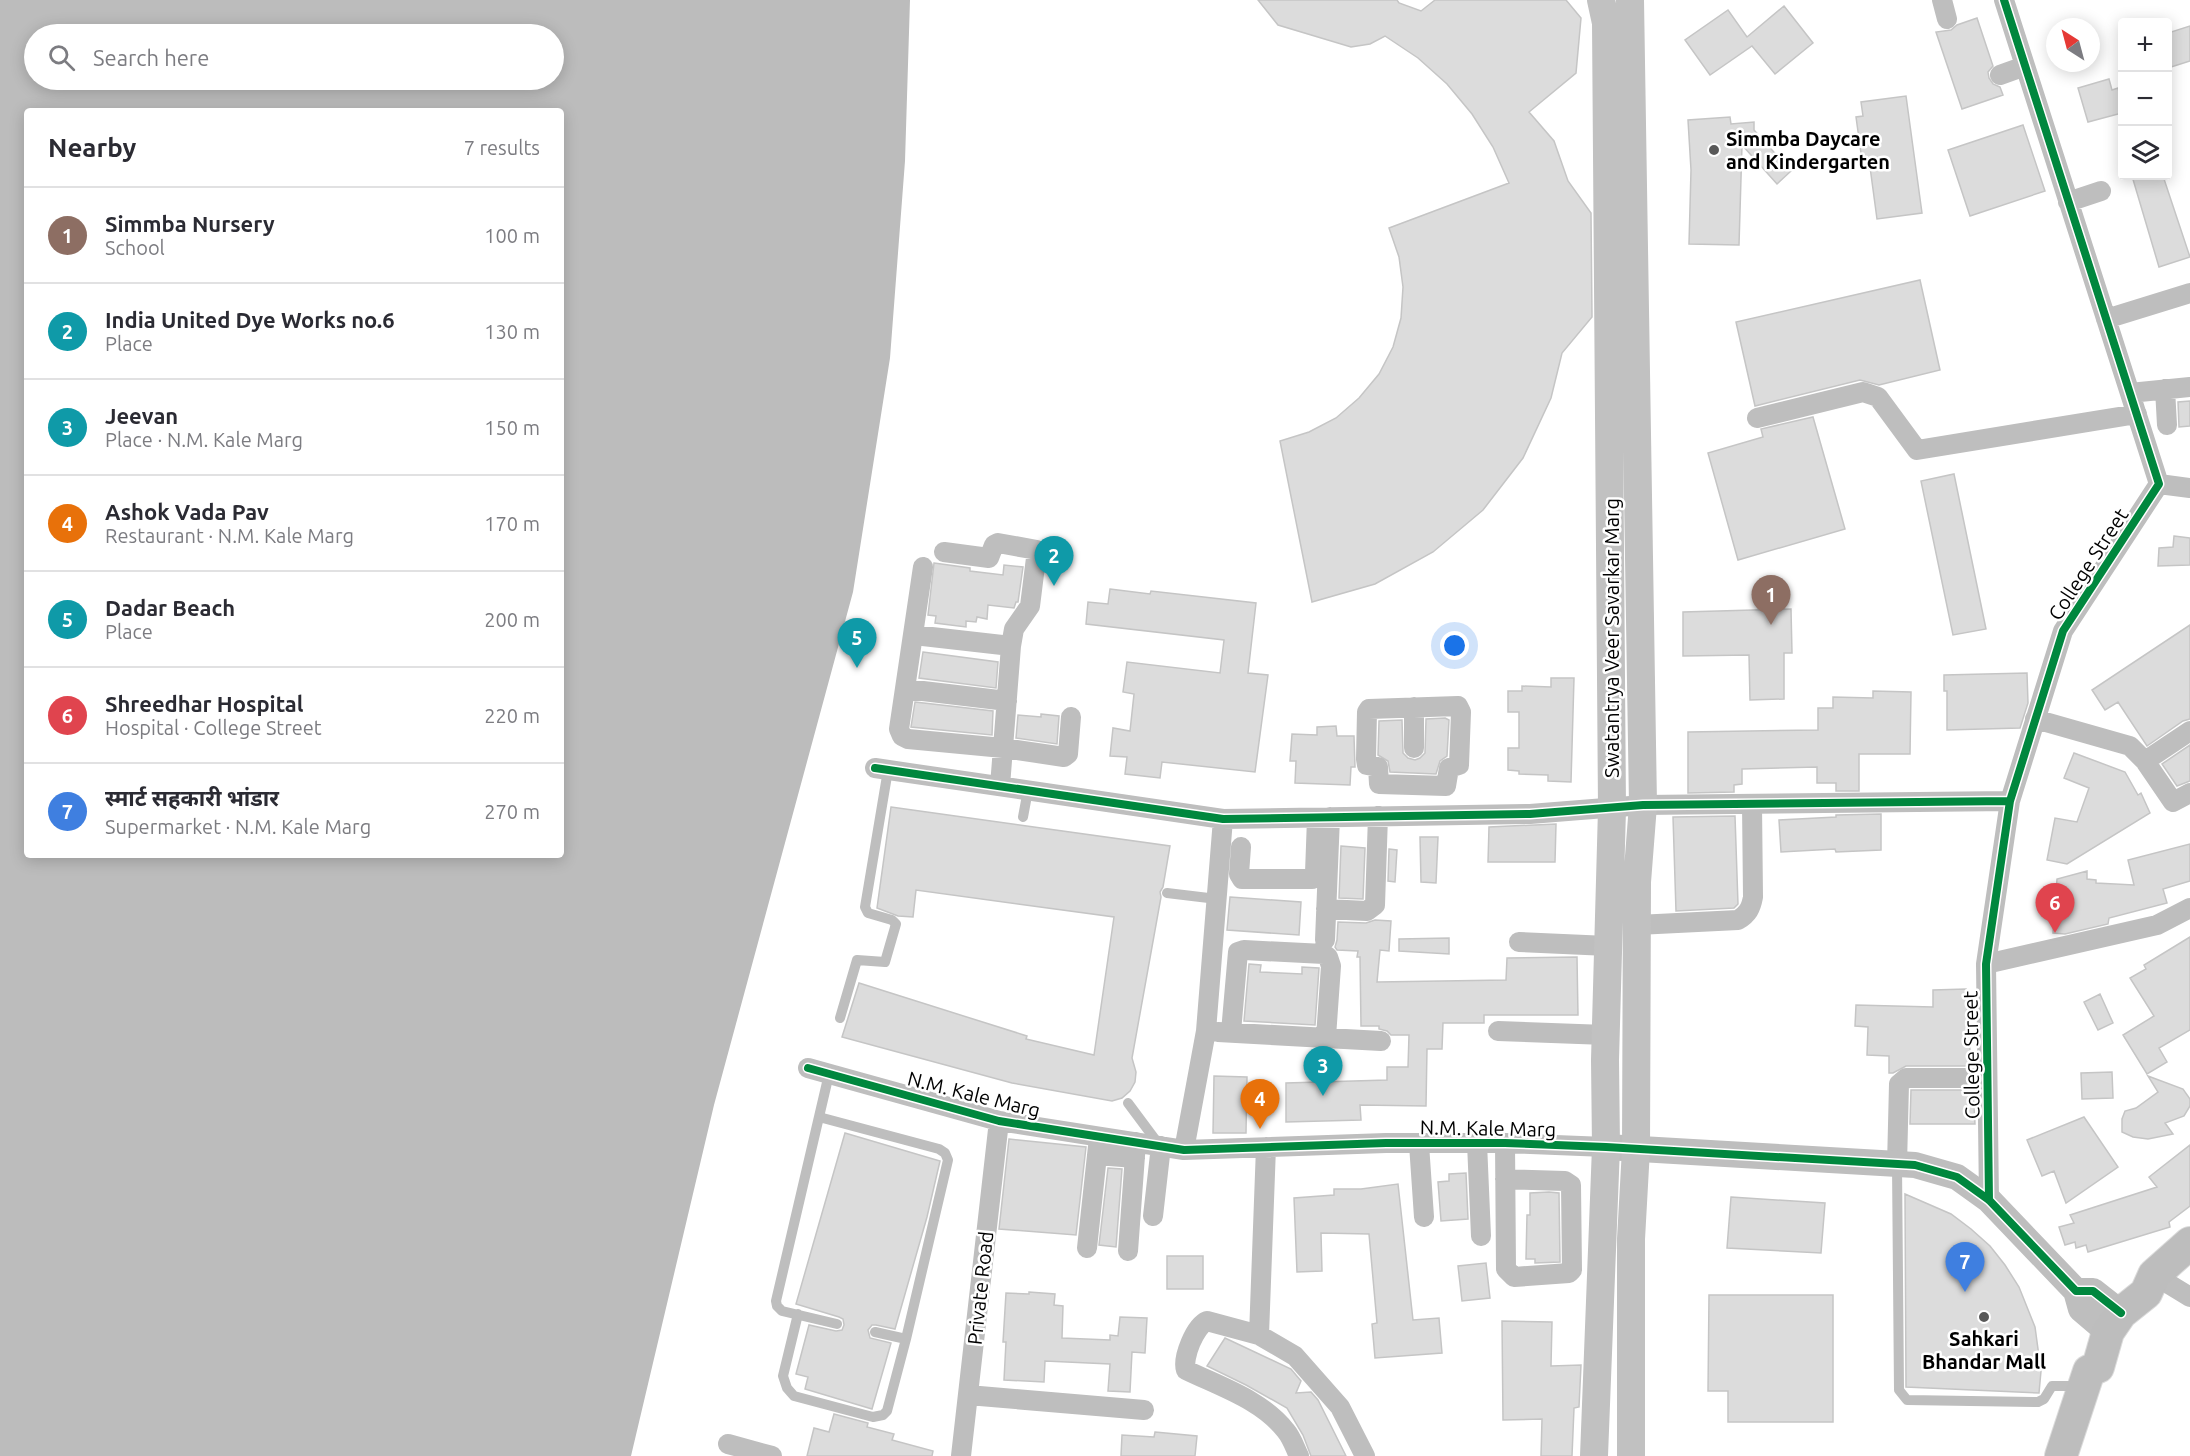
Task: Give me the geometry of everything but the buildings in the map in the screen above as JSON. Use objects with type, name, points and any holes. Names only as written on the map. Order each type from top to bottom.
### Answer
[{"type":"main road","name":"Swatantrya Veer Savarkar Marg","points":[[1593,1456],[1606,1147],[1606,1035],[1612,809],[1606,23],[1601,0]]},
{"type":"main road","name":"Swatantrya Veer Savarkar Marg","points":[[1630,0],[1643,805],[1637,882],[1636,1149],[1631,1239],[1631,1456]]},
{"type":"main road","points":[[2061,1456],[2086,1379],[2084,1363],[2108,1318],[2146,1293],[2154,1275],[2190,1243]]},
{"type":"street","points":[[2004,0],[2159,484],[2190,488]]},
{"type":"street","points":[[2000,75],[2025,66]]},
{"type":"street","points":[[2068,202],[2101,191]]},
{"type":"street","points":[[2106,319],[2190,293]]},
{"type":"street","points":[[2130,393],[2190,387]]},
{"type":"street","points":[[2164,389],[2167,425]]},
{"type":"street","points":[[1757,418],[1863,392],[1878,397],[1917,450],[2137,414]]},
{"type":"street","name":"College Street","points":[[1989,1200],[1986,964],[2010,801],[2063,631],[2159,484]]},
{"type":"street","points":[[944,552],[989,558],[994,545],[998,543],[1037,550],[1030,606],[1014,629],[1011,646],[1000,786]]},
{"type":"street","points":[[923,567],[899,729],[904,738],[1066,756],[1071,717]]},
{"type":"street","points":[[914,635],[1011,646]]},
{"type":"street","points":[[906,689],[1007,701]]},
{"type":"street","points":[[1458,706],[1461,712],[1459,765],[1449,768],[1448,784],[1380,785],[1378,767],[1367,765],[1367,712],[1369,709],[1413,707],[1458,706]]},
{"type":"street","points":[[1413,707],[1414,748]]},
{"type":"street","points":[[2035,719],[2130,746],[2141,754],[2174,802],[2190,793]]},
{"type":"street","points":[[2145,761],[2190,731]]},
{"type":"street","points":[[881,769],[1223,819],[1530,814],[1643,805],[2010,801]]},
{"type":"street","points":[[1413,785],[1413,816]]},
{"type":"street","points":[[1637,926],[1738,920],[1745,916],[1754,897],[1752,804]]},
{"type":"street","points":[[1326,909],[1367,911],[1375,905],[1378,816]]},
{"type":"street","points":[[1241,847],[1239,874],[1242,879],[1312,879],[1315,873],[1324,817]]},
{"type":"street","points":[[1324,817],[1326,909],[1324,939]]},
{"type":"street","points":[[1184,1150],[1206,1031],[1223,819]]},
{"type":"street","points":[[1986,964],[2157,925],[2190,908]]},
{"type":"street","points":[[1519,942],[1608,946]]},
{"type":"street","points":[[1231,1032],[1236,954],[1238,952],[1244,950],[1324,954],[1328,957],[1331,966],[1326,1037]]},
{"type":"street","points":[[1206,1031],[1381,1041]]},
{"type":"street","points":[[1498,1031],[1606,1035]]},
{"type":"street","name":"N.M. Kale Marg","points":[[808,1068],[1098,1146],[1136,1150],[1161,1146],[1184,1150],[1504,1143],[1915,1165],[1957,1177],[1989,1200],[2076,1291],[2081,1309],[2108,1318]]},
{"type":"street","points":[[1897,1164],[1899,1084],[1901,1081],[1906,1078],[1988,1077]]},
{"type":"street","name":"Private Road","points":[[961,1456],[999,1121]]},
{"type":"street","points":[[1477,1143],[1481,1236]]},
{"type":"street","points":[[1504,1143],[1506,1269],[1514,1277],[1569,1273],[1572,1270],[1572,1188],[1568,1182],[1505,1179]]},
{"type":"street","points":[[1419,1144],[1425,1185],[1424,1217]]},
{"type":"street","points":[[1087,1248],[1098,1146]]},
{"type":"street","points":[[1153,1216],[1161,1146]]},
{"type":"street","points":[[1258,1335],[1266,1147]]},
{"type":"street","points":[[1128,1251],[1136,1150]]},
{"type":"street","points":[[1572,1224],[1603,1225]]},
{"type":"street","points":[[2154,1275],[2190,1297]]},
{"type":"street","points":[[1299,1456],[1288,1433],[1272,1415],[1253,1402],[1186,1370],[1184,1365],[1188,1353],[1196,1331],[1202,1323],[1207,1321],[1258,1335],[1295,1356],[1340,1407],[1365,1456]]},
{"type":"street","points":[[968,1395],[1144,1410]]},
{"type":"street","points":[[728,1444],[772,1456]]},
{"type":"lane","points":[[840,1018],[857,960],[860,958],[885,962],[896,924],[892,920],[868,913],[865,908],[881,769]]},
{"type":"lane","points":[[1023,817],[1028,790]]},
{"type":"lane","points":[[1167,893],[1217,900]]},
{"type":"lane","points":[[829,1074],[776,1301],[782,1311],[837,1324]]},
{"type":"lane","points":[[1128,1102],[1161,1146]]},
{"type":"lane","points":[[798,1314],[783,1376],[787,1388],[794,1396],[873,1418],[883,1415],[887,1411],[906,1340],[948,1160],[945,1153],[939,1149],[819,1117]]},
{"type":"lane","points":[[1897,1164],[1899,1390],[1903,1398],[1907,1400],[2038,1402],[2044,1399],[2052,1386],[2086,1379]]},
{"type":"lane","points":[[875,1332],[906,1340]]},
{"type":"shaded area","points":[[0,0],[910,0],[905,161],[890,358],[853,592],[714,1105],[631,1456],[0,1456]]},
{"type":"cycle path","points":[[1989,1200],[1986,964],[2010,801],[2063,631],[2159,484],[2004,0]]},
{"type":"cycle path","points":[[875,768],[1223,819],[1530,814],[1643,805],[2010,801]]},
{"type":"cycle path","points":[[808,1068],[999,1121],[1184,1150],[1386,1143],[1505,1143],[1915,1165],[1957,1177],[1989,1200],[2076,1291],[2093,1291],[2121,1313]]},
{"type":"place","name":"Simmba Daycare and Kindergarten","points":[[1714,150]]},
{"type":"place","name":"India United Dye Works no.6","points":[[1054,586]]},
{"type":"place","name":"Simmba Nursery","points":[[1771,625]]},
{"type":"place","name":"Dadar Beach","points":[[857,668]]},
{"type":"place","name":"Shreedhar Hospital","points":[[2055,933]]},
{"type":"place","name":"Jeevan","points":[[1323,1096]]},
{"type":"place","name":"Ashok Vada Pav","points":[[1260,1129]]},
{"type":"place","name":"स्मार्ट सहकारी भांडार","points":[[1965,1292]]},
{"type":"place","name":"Sahkari Bhandar Mall","points":[[1984,1317]]}]
